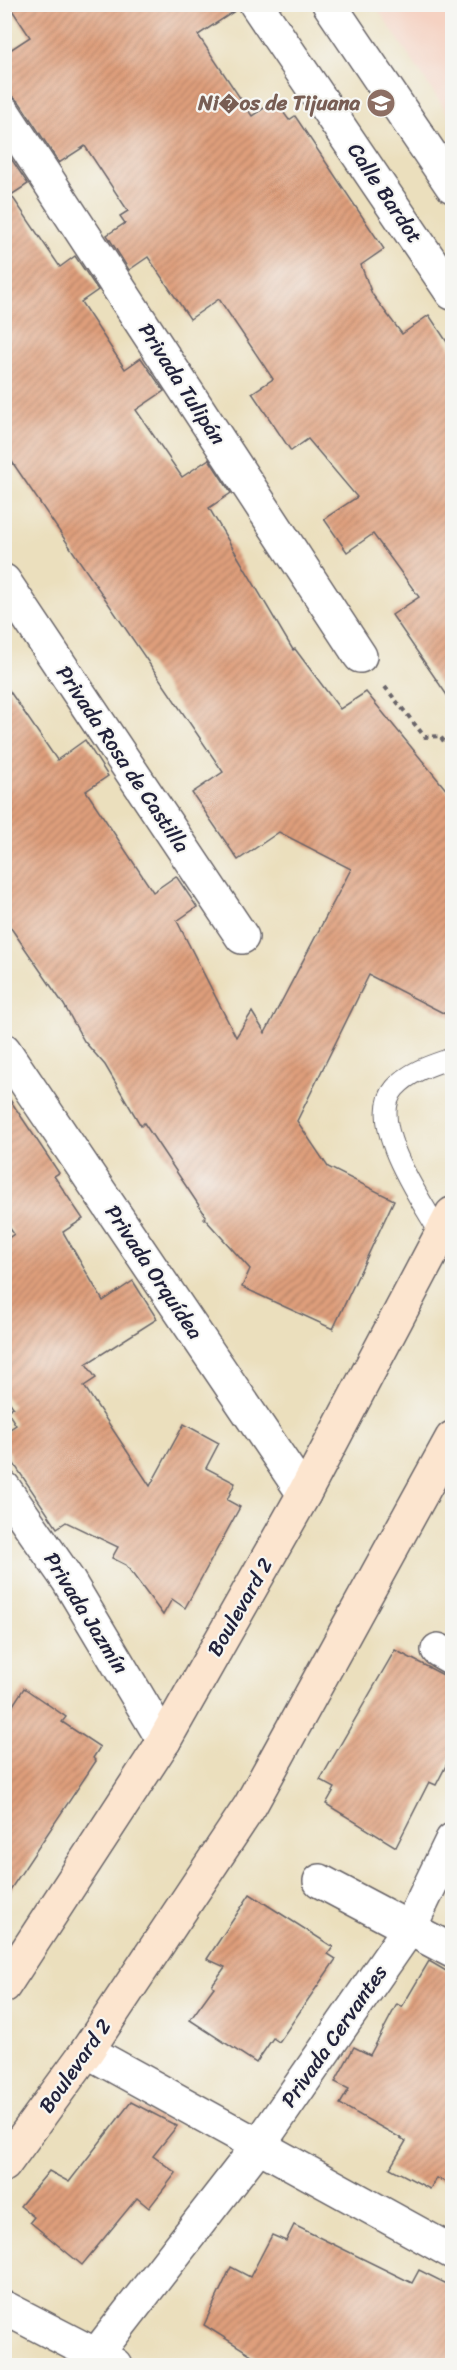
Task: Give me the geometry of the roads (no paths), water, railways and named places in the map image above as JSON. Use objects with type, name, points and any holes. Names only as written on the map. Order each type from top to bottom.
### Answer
[{"type":"main road","name":"Boulevard 2","points":[[6,1978],[164,1741],[304,1494],[447,1225]]},
{"type":"main road","name":"Boulevard 2","points":[[4,2165],[87,2051],[250,1806],[453,1438]]},
{"type":"street","name":"Calle Bardot","points":[[256,4],[453,293]]},
{"type":"street","points":[[329,4],[453,186]]},
{"type":"street","name":"Privada Tulipán","points":[[4,112],[360,656]]},
{"type":"street","name":"Privada Rosa de Castilla","points":[[4,581],[242,937]]},
{"type":"street","name":"Privada Orquídea","points":[[4,1050],[304,1494]]},
{"type":"street","name":"Privada Jazmín","points":[[4,1488],[68,1580],[164,1741]]},
{"type":"street","name":"Privada Cervantes","points":[[7,2309],[106,2360],[410,1927],[453,1840]]},
{"type":"street","points":[[320,1881],[453,1951]]},
{"type":"street","points":[[87,2051],[453,2252]]},
{"type":"lane","points":[[447,1225],[387,1133],[385,1114],[394,1089],[416,1072],[453,1058]]},
{"type":"place","name":"Ni�os de Tijuana","points":[[381,103]]}]
